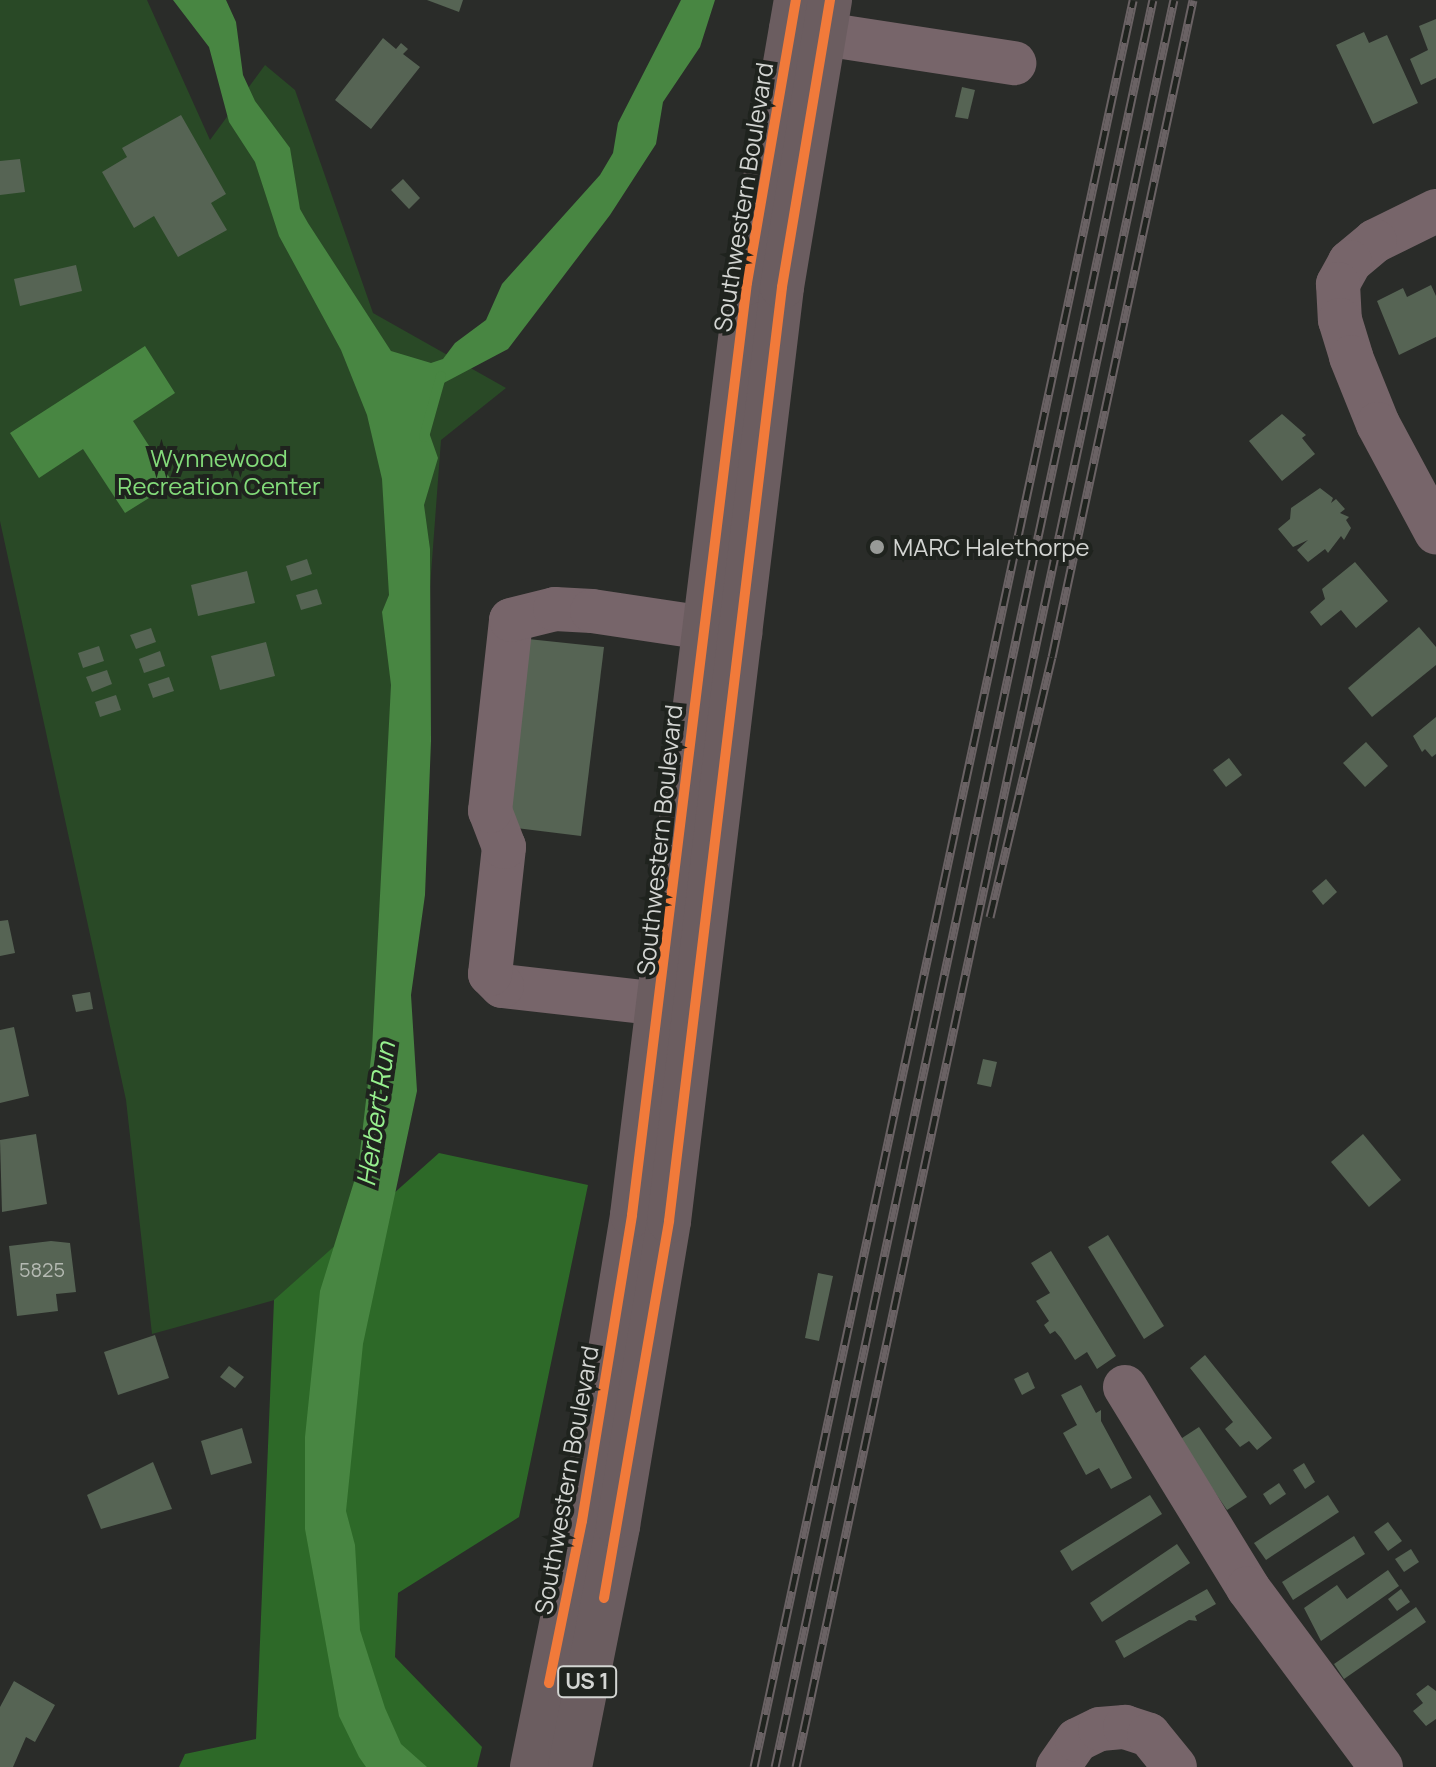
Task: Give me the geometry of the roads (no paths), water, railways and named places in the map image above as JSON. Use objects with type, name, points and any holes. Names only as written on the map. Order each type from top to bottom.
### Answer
[{"type":"main road","name":"Southwestern Boulevard","points":[[532,1767],[582,1521],[661,1004],[782,287],[810,16]]},
{"type":"main road","name":"Southwestern Boulevard","points":[[570,1767],[618,1526],[669,1221],[722,630]]},
{"type":"street","points":[[810,16],[1014,63]]},
{"type":"street","points":[[1436,211],[1375,241],[1350,262],[1338,284],[1340,320],[1351,357],[1378,424],[1436,532]]},
{"type":"street","points":[[661,1004],[502,986],[490,974],[504,847],[490,811],[511,620],[526,613],[592,611],[722,630]]},
{"type":"street","points":[[1125,1387],[1248,1588],[1381,1767]]},
{"type":"street","points":[[1058,1767],[1077,1740],[1100,1729],[1125,1727],[1149,1735],[1175,1767]]},
{"type":"water","name":"Herbert Run","points":[[173,0],[226,0],[236,22],[243,75],[255,101],[290,148],[300,209],[391,351],[431,363],[443,359],[455,343],[486,320],[502,284],[600,175],[613,153],[618,123],[681,0],[715,0],[700,47],[663,102],[656,144],[610,215],[508,349],[438,386],[426,424],[438,458],[424,505],[430,549],[431,741],[425,895],[411,995],[417,1091],[363,1344],[346,1511],[355,1545],[360,1630],[385,1708],[401,1744],[427,1767],[366,1767],[359,1757],[339,1716],[305,1529],[305,1437],[320,1291],[358,1169],[372,1049],[391,685],[382,612],[389,595],[382,479],[367,415],[341,350],[279,236],[255,162],[229,122],[209,47]]},
{"type":"water","points":[[145,346],[175,393],[133,421],[173,483],[125,513],[83,449],[39,478],[10,433]]},
{"type":"waterway","points":[[424,437],[441,376]]},
{"type":"railway","points":[[754,1767],[1133,0]]},
{"type":"railway","points":[[775,1767],[1153,0]]},
{"type":"railway","points":[[796,1767],[1174,0]]},
{"type":"railway","points":[[990,917],[1052,657],[1193,0]]},
{"type":"place","name":"MARC Halethorpe","points":[[877,547]]},
{"type":"park label","name":"Wynnewood Recreation Center","points":[[219,472]]}]
